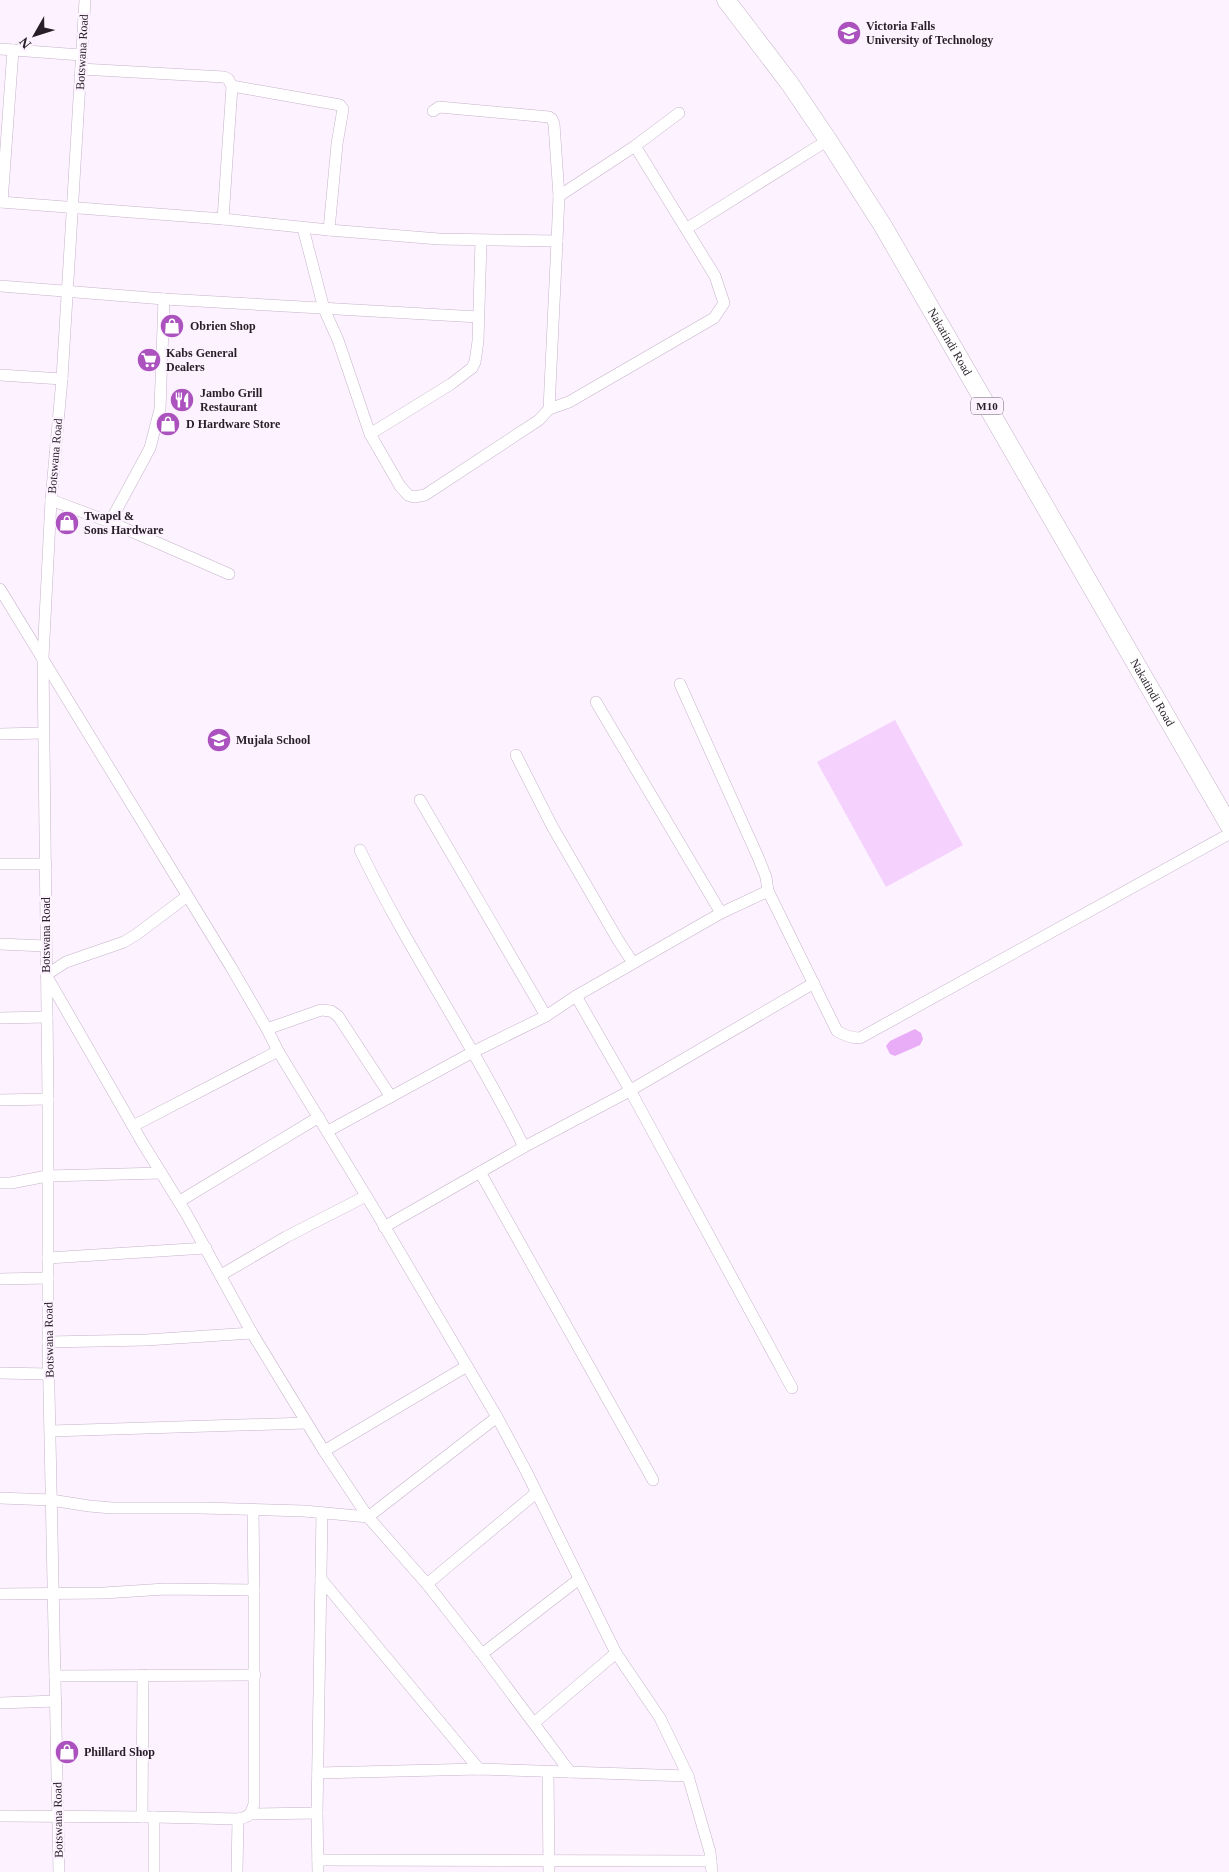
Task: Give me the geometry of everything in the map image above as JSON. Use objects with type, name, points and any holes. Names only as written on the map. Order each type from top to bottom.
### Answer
[{"type":"highway","name":"Nakatindi Road","points":[[726,0],[790,84],[828,140],[915,281],[1229,825]]},
{"type":"street","name":"Botswana Road","points":[[59,1872],[48,1342],[48,1100],[43,658],[50,500],[62,379],[85,0]]},
{"type":"street","points":[[0,49],[81,55]]},
{"type":"street","points":[[13,50],[1,202],[223,219],[329,230],[481,240],[557,241]]},
{"type":"street","points":[[81,69],[224,77],[228,79],[232,86],[223,219]]},
{"type":"street","points":[[232,86],[342,106],[329,230]]},
{"type":"street","points":[[433,112],[439,107],[504,112],[549,117],[554,124],[559,196],[549,409]]},
{"type":"street","points":[[559,196],[635,146],[679,113]]},
{"type":"street","points":[[686,229],[828,140]]},
{"type":"street","points":[[303,228],[324,309],[338,340],[370,434],[400,486],[408,495],[414,497],[434,489],[539,420],[549,409],[569,402],[714,318],[724,303],[715,276],[635,146]]},
{"type":"street","points":[[370,434],[451,384],[472,368],[475,362],[478,341],[481,240]]},
{"type":"street","points":[[0,286],[164,299],[478,317]]},
{"type":"street","points":[[110,522],[150,448],[158,417],[161,397],[164,299]]},
{"type":"street","points":[[0,375],[62,379]]},
{"type":"street","points":[[50,500],[110,522],[229,574]]},
{"type":"street","points":[[0,589],[267,1029],[278,1051],[328,1131],[496,1417],[616,1653],[660,1718],[688,1776],[710,1852],[712,1867],[548,1866],[318,1860]]},
{"type":"street","points":[[680,684],[758,857],[766,877],[768,891],[838,1031],[844,1035],[860,1038],[1229,834]]},
{"type":"street","points":[[596,702],[721,913]]},
{"type":"street","points":[[0,734],[43,733]]},
{"type":"street","points":[[516,754],[520,766],[552,826],[633,963]]},
{"type":"street","points":[[420,800],[546,1016]]},
{"type":"street","points":[[360,850],[381,893],[473,1052],[524,1147]]},
{"type":"street","points":[[0,864],[46,864]]},
{"type":"street","points":[[328,1131],[473,1052],[546,1016],[576,996],[721,913],[768,891]]},
{"type":"street","points":[[186,897],[138,934],[124,942],[66,962],[46,975],[133,1126],[180,1201],[252,1333],[324,1451],[368,1517],[427,1584],[570,1772]]},
{"type":"street","points":[[0,944],[45,946]]},
{"type":"street","points":[[384,1228],[524,1147],[630,1090],[814,983]]},
{"type":"street","points":[[576,996],[630,1090],[792,1388]]},
{"type":"street","points":[[267,1029],[321,1010],[331,1012],[338,1016],[391,1097]]},
{"type":"street","points":[[0,1018],[47,1017]]},
{"type":"street","points":[[133,1126],[278,1051]]},
{"type":"street","points":[[0,1100],[48,1100]]},
{"type":"street","points":[[180,1201],[319,1117]]},
{"type":"street","points":[[480,1172],[653,1480]]},
{"type":"street","points":[[0,1183],[47,1176],[161,1173]]},
{"type":"street","points":[[221,1275],[286,1237],[366,1196]]},
{"type":"street","points":[[48,1258],[206,1248]]},
{"type":"street","points":[[0,1279],[48,1278]]},
{"type":"street","points":[[48,1342],[146,1340],[252,1333]]},
{"type":"street","points":[[324,1451],[467,1366]]},
{"type":"street","points":[[0,1373],[49,1374]]},
{"type":"street","points":[[0,1498],[51,1500],[112,1508],[253,1510],[368,1517],[496,1417]]},
{"type":"street","points":[[51,1432],[306,1423]]},
{"type":"street","points":[[427,1584],[536,1493]]},
{"type":"street","points":[[0,1816],[238,1819],[246,1818],[251,1814],[254,1804],[255,1675],[253,1510]]},
{"type":"street","points":[[318,1872],[317,1813],[322,1513]]},
{"type":"street","points":[[321,1579],[479,1769]]},
{"type":"street","points":[[482,1654],[579,1579]]},
{"type":"street","points":[[0,1594],[104,1594],[165,1590],[254,1590]]},
{"type":"street","points":[[534,1723],[616,1653]]},
{"type":"street","points":[[142,1817],[143,1675]]},
{"type":"street","points":[[55,1676],[255,1675]]},
{"type":"street","points":[[0,1703],[56,1701]]},
{"type":"street","points":[[318,1773],[479,1769],[688,1776]]},
{"type":"street","points":[[548,1771],[548,1866]]},
{"type":"street","points":[[251,1814],[317,1813]]},
{"type":"street","points":[[154,1817],[154,1872]]},
{"type":"street","points":[[237,1872],[238,1819]]},
{"type":"shaded area","points":[[895,720],[963,845],[886,887],[817,762]]},
{"type":"shaded area","points":[[915,1029],[921,1033],[923,1039],[920,1045],[895,1056],[890,1054],[886,1046],[890,1041]]},
{"type":"place","name":"Victoria Falls University of Technology","points":[[849,33]]},
{"type":"place","name":"Obrien Shop","points":[[172,326]]},
{"type":"place","name":"Kabs General Dealers","points":[[149,360]]},
{"type":"place","name":"Jambo Grill Restaurant","points":[[182,400]]},
{"type":"place","name":"D Hardware Store","points":[[168,424]]},
{"type":"place","name":"Twapel & Sons Hardware","points":[[67,523]]},
{"type":"place","name":"Mujala School","points":[[219,740]]},
{"type":"place","name":"Phillard Shop","points":[[67,1752]]}]
